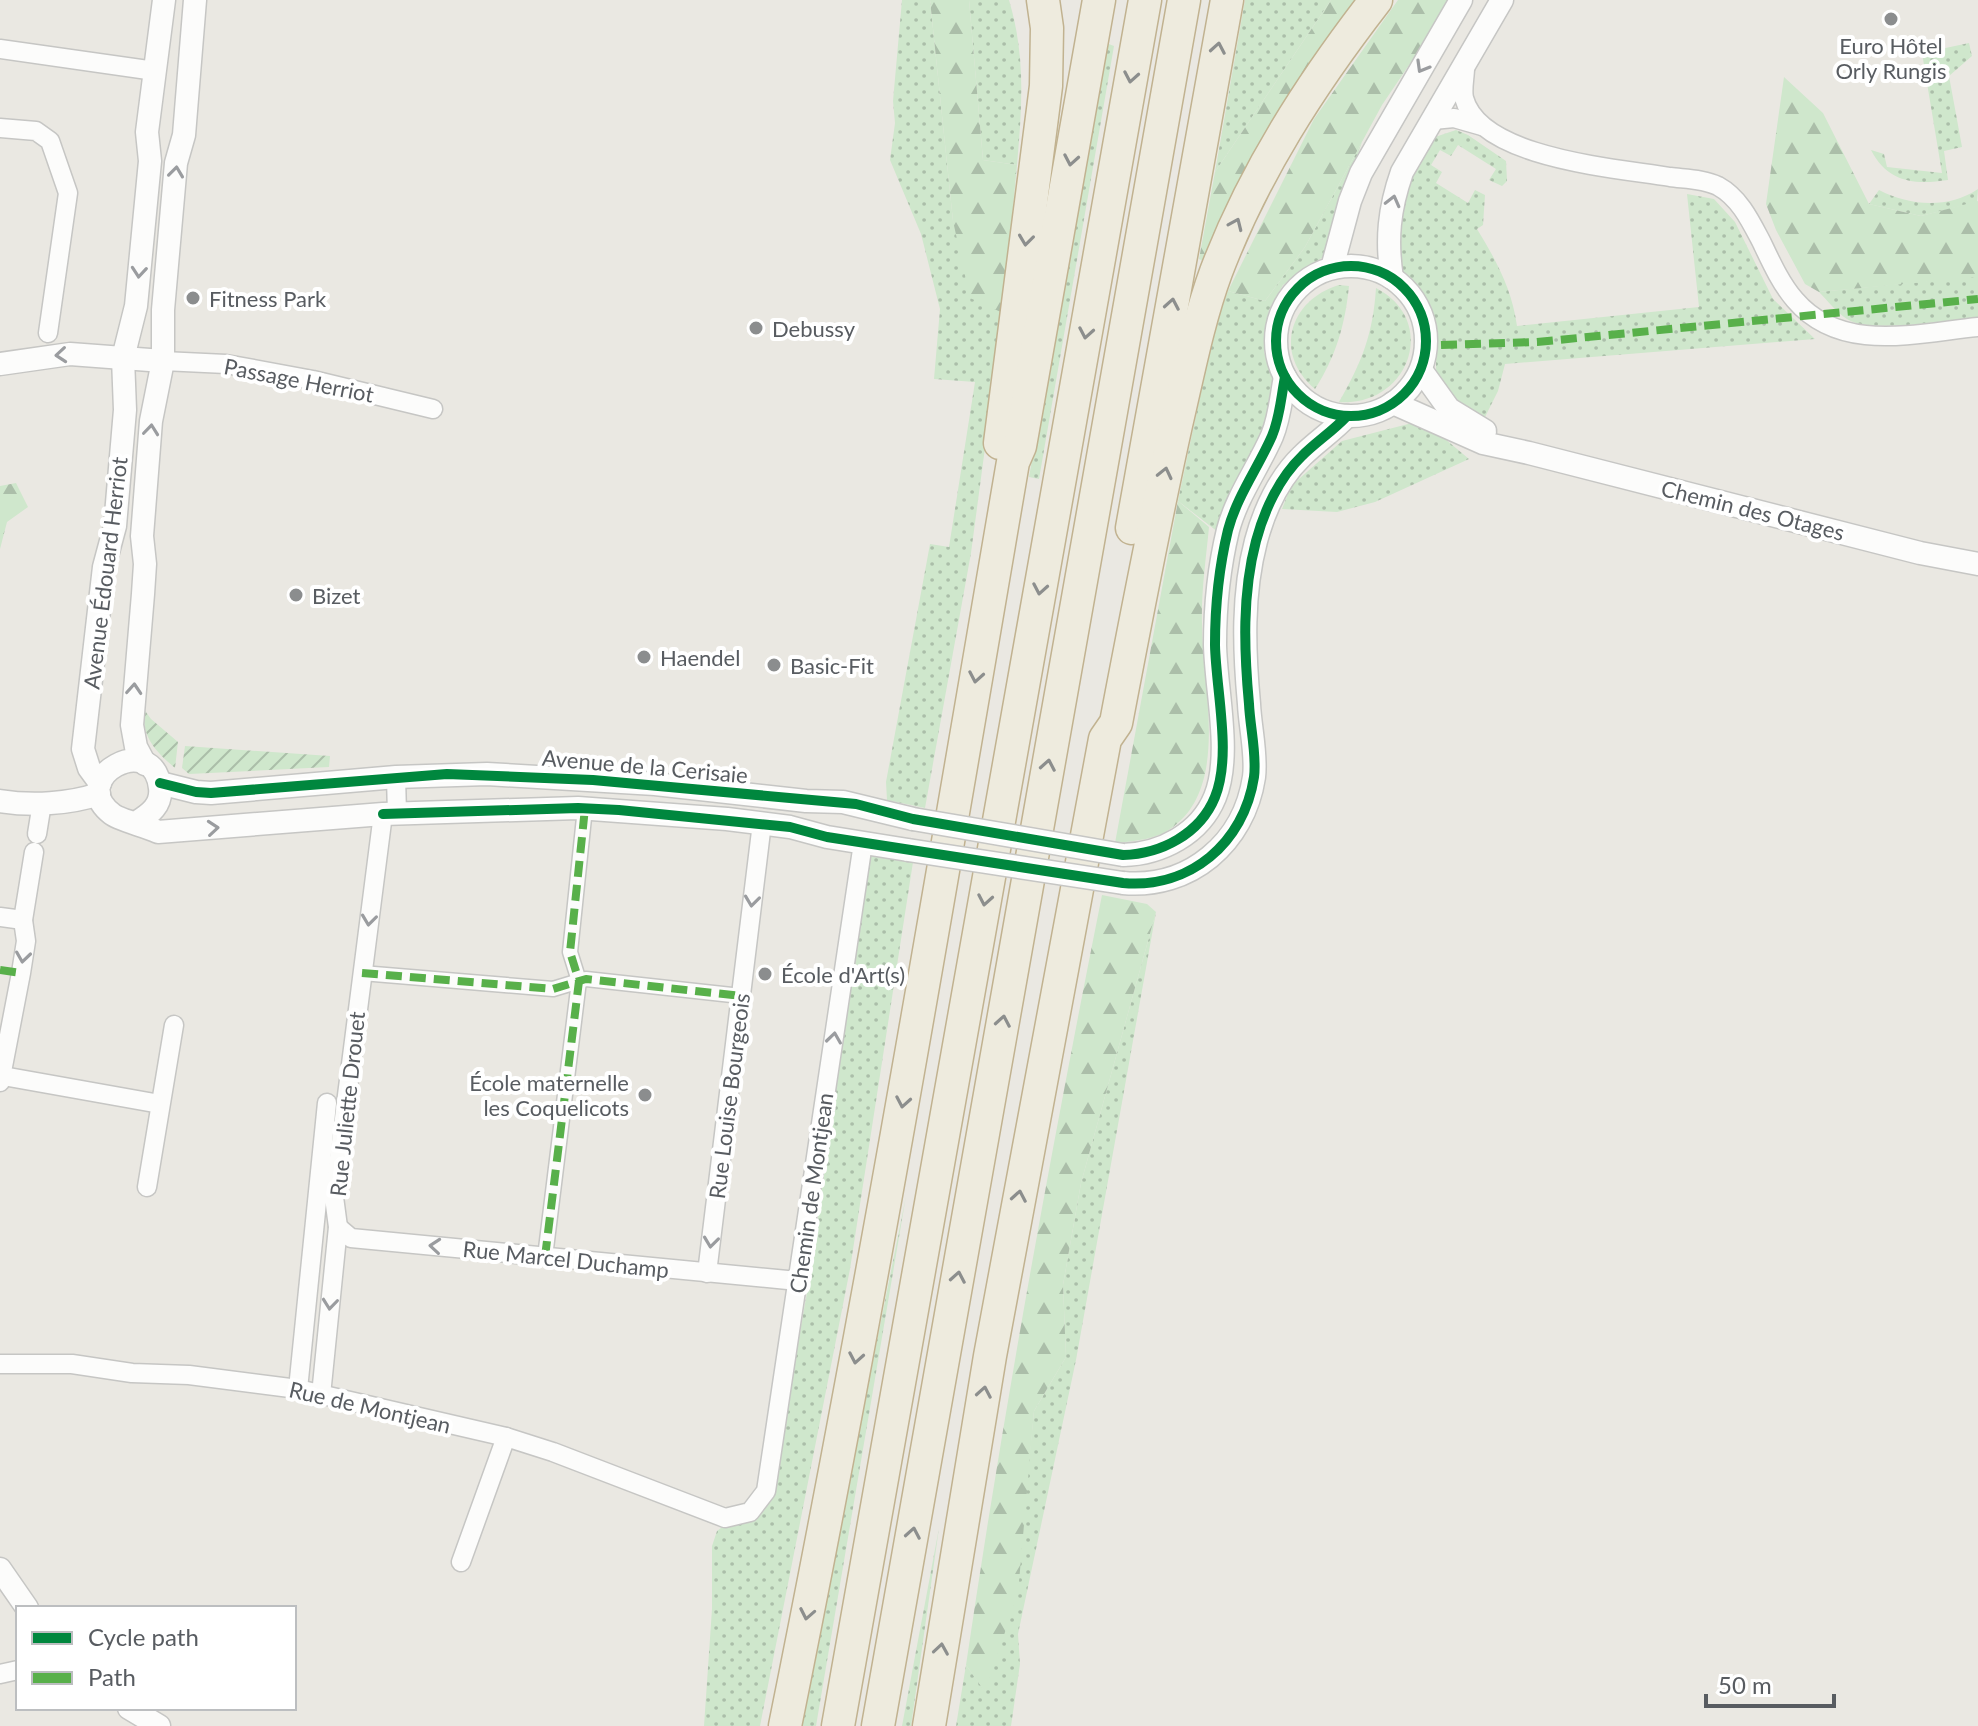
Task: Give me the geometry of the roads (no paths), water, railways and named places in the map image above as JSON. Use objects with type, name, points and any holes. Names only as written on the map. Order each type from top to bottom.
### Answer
[{"type":"highway","points":[[1022,0],[1030,31],[1033,62],[1032,119],[1040,135]]},
{"type":"highway","points":[[1013,462],[1000,444],[1040,135],[1047,61],[1043,0]]},
{"type":"highway","points":[[785,1726],[827,1518],[917,1026],[1013,462],[1020,446],[1099,0]]},
{"type":"highway","points":[[838,1726],[1145,0]]},
{"type":"highway","points":[[878,1726],[1184,0]]},
{"type":"highway","points":[[1105,739],[1098,720],[1227,0]]},
{"type":"highway","points":[[929,1726],[987,1371],[1105,739],[1116,723],[1163,485],[1215,274],[1269,155],[1329,61],[1376,0]]},
{"type":"street","name":"Avenue Édouard Herriot","points":[[100,788],[83,749],[104,567],[115,526],[125,410],[123,358],[136,306],[150,161],[147,132],[164,0]]},
{"type":"street","name":"Avenue Édouard Herriot","points":[[145,764],[136,747],[132,725],[145,564],[142,536],[151,421],[163,361],[165,281],[176,163],[184,135],[195,0]]},
{"type":"street","points":[[1332,268],[1361,173],[1461,0]]},
{"type":"street","points":[[1392,278],[1388,226],[1393,197],[1402,172],[1502,0]]},
{"type":"street","points":[[0,49],[188,77]]},
{"type":"street","points":[[1465,68],[1464,97],[1482,126]]},
{"type":"street","points":[[1433,120],[1454,118],[1482,126],[1514,145],[1554,158],[1718,186],[1747,213],[1774,268],[1797,303],[1811,315],[1850,335],[1870,337],[1978,327]]},
{"type":"street","points":[[0,128],[36,131],[50,141],[68,193],[48,333]]},
{"type":"street","points":[[1361,266],[1392,278],[1407,291],[1418,307],[1425,326],[1426,345],[1421,370],[1408,389],[1393,403],[1378,411],[1347,416],[1320,409],[1307,401],[1285,377],[1278,359],[1276,339],[1283,311],[1299,287],[1332,268],[1361,266]]},
{"type":"street","points":[[0,364],[70,354],[163,361]]},
{"type":"street","name":"Passage Herriot","points":[[163,361],[226,364],[313,380],[433,409]]},
{"type":"street","name":"Chemin des Otages","points":[[1421,370],[1449,409],[1529,453]]},
{"type":"street","name":"Avenue de la Cerisaie","points":[[160,783],[211,793],[396,777],[487,774],[655,784],[856,804],[913,819],[1123,855],[1148,853],[1192,830],[1210,807],[1220,783],[1223,749],[1215,646],[1223,558],[1229,529],[1244,488],[1278,421],[1285,377]]},
{"type":"street","name":"Chemin des Otages","points":[[1393,403],[1483,443],[1920,553],[1978,564]]},
{"type":"street","name":"Avenue de la Cerisaie","points":[[137,822],[158,832],[390,814],[585,808],[762,823],[863,843],[1123,883],[1145,884],[1176,878],[1208,860],[1224,846],[1239,825],[1249,800],[1255,773],[1246,678],[1246,611],[1255,545],[1266,511],[1282,480],[1301,457],[1347,416]]},
{"type":"street","points":[[131,760],[145,764],[155,772],[160,783],[156,807],[137,822],[114,816],[104,807],[100,788],[106,771],[116,763],[131,760]]},
{"type":"street","name":"Rue Juliette Drouet","points":[[321,1395],[338,1227],[334,1197],[379,842],[390,814],[396,777]]},
{"type":"street","points":[[0,801],[42,803],[83,799],[100,788]]},
{"type":"street","points":[[42,803],[23,920],[26,941],[1,1079],[160,1104]]},
{"type":"street","points":[[545,1257],[579,981],[570,952],[585,808]]},
{"type":"street","name":"Rue Louise Bourgeois","points":[[707,1273],[762,823]]},
{"type":"street","name":"Chemin de Montjean","points":[[725,1518],[750,1512],[766,1491],[863,843]]},
{"type":"street","points":[[0,917],[23,920]]},
{"type":"street","points":[[362,973],[553,989],[586,979],[741,996]]},
{"type":"street","points":[[147,1187],[174,1025]]},
{"type":"street","points":[[298,1389],[327,1103]]},
{"type":"street","name":"Rue Marcel Duchamp","points":[[338,1227],[351,1238],[798,1281]]},
{"type":"street","name":"Rue de Montjean","points":[[0,1364],[72,1364],[298,1389],[506,1437],[725,1518]]},
{"type":"street","points":[[461,1562],[506,1437]]},
{"type":"street","points":[[0,1569],[26,1606]]},
{"type":"street","points":[[132,1710],[159,1726]]},
{"type":"place","name":"Euro Hôtel Orly Rungis","points":[[1891,19]]},
{"type":"place","name":"Fitness Park","points":[[193,298]]},
{"type":"place","name":"Debussy","points":[[756,328]]},
{"type":"place","name":"Bizet","points":[[296,595]]},
{"type":"place","name":"Haendel","points":[[644,657]]},
{"type":"place","name":"Basic-Fit","points":[[774,665]]},
{"type":"place","name":"École d'Art(s)","points":[[765,974]]},
{"type":"place","name":"École maternelle les Coquelicots","points":[[645,1095]]}]
